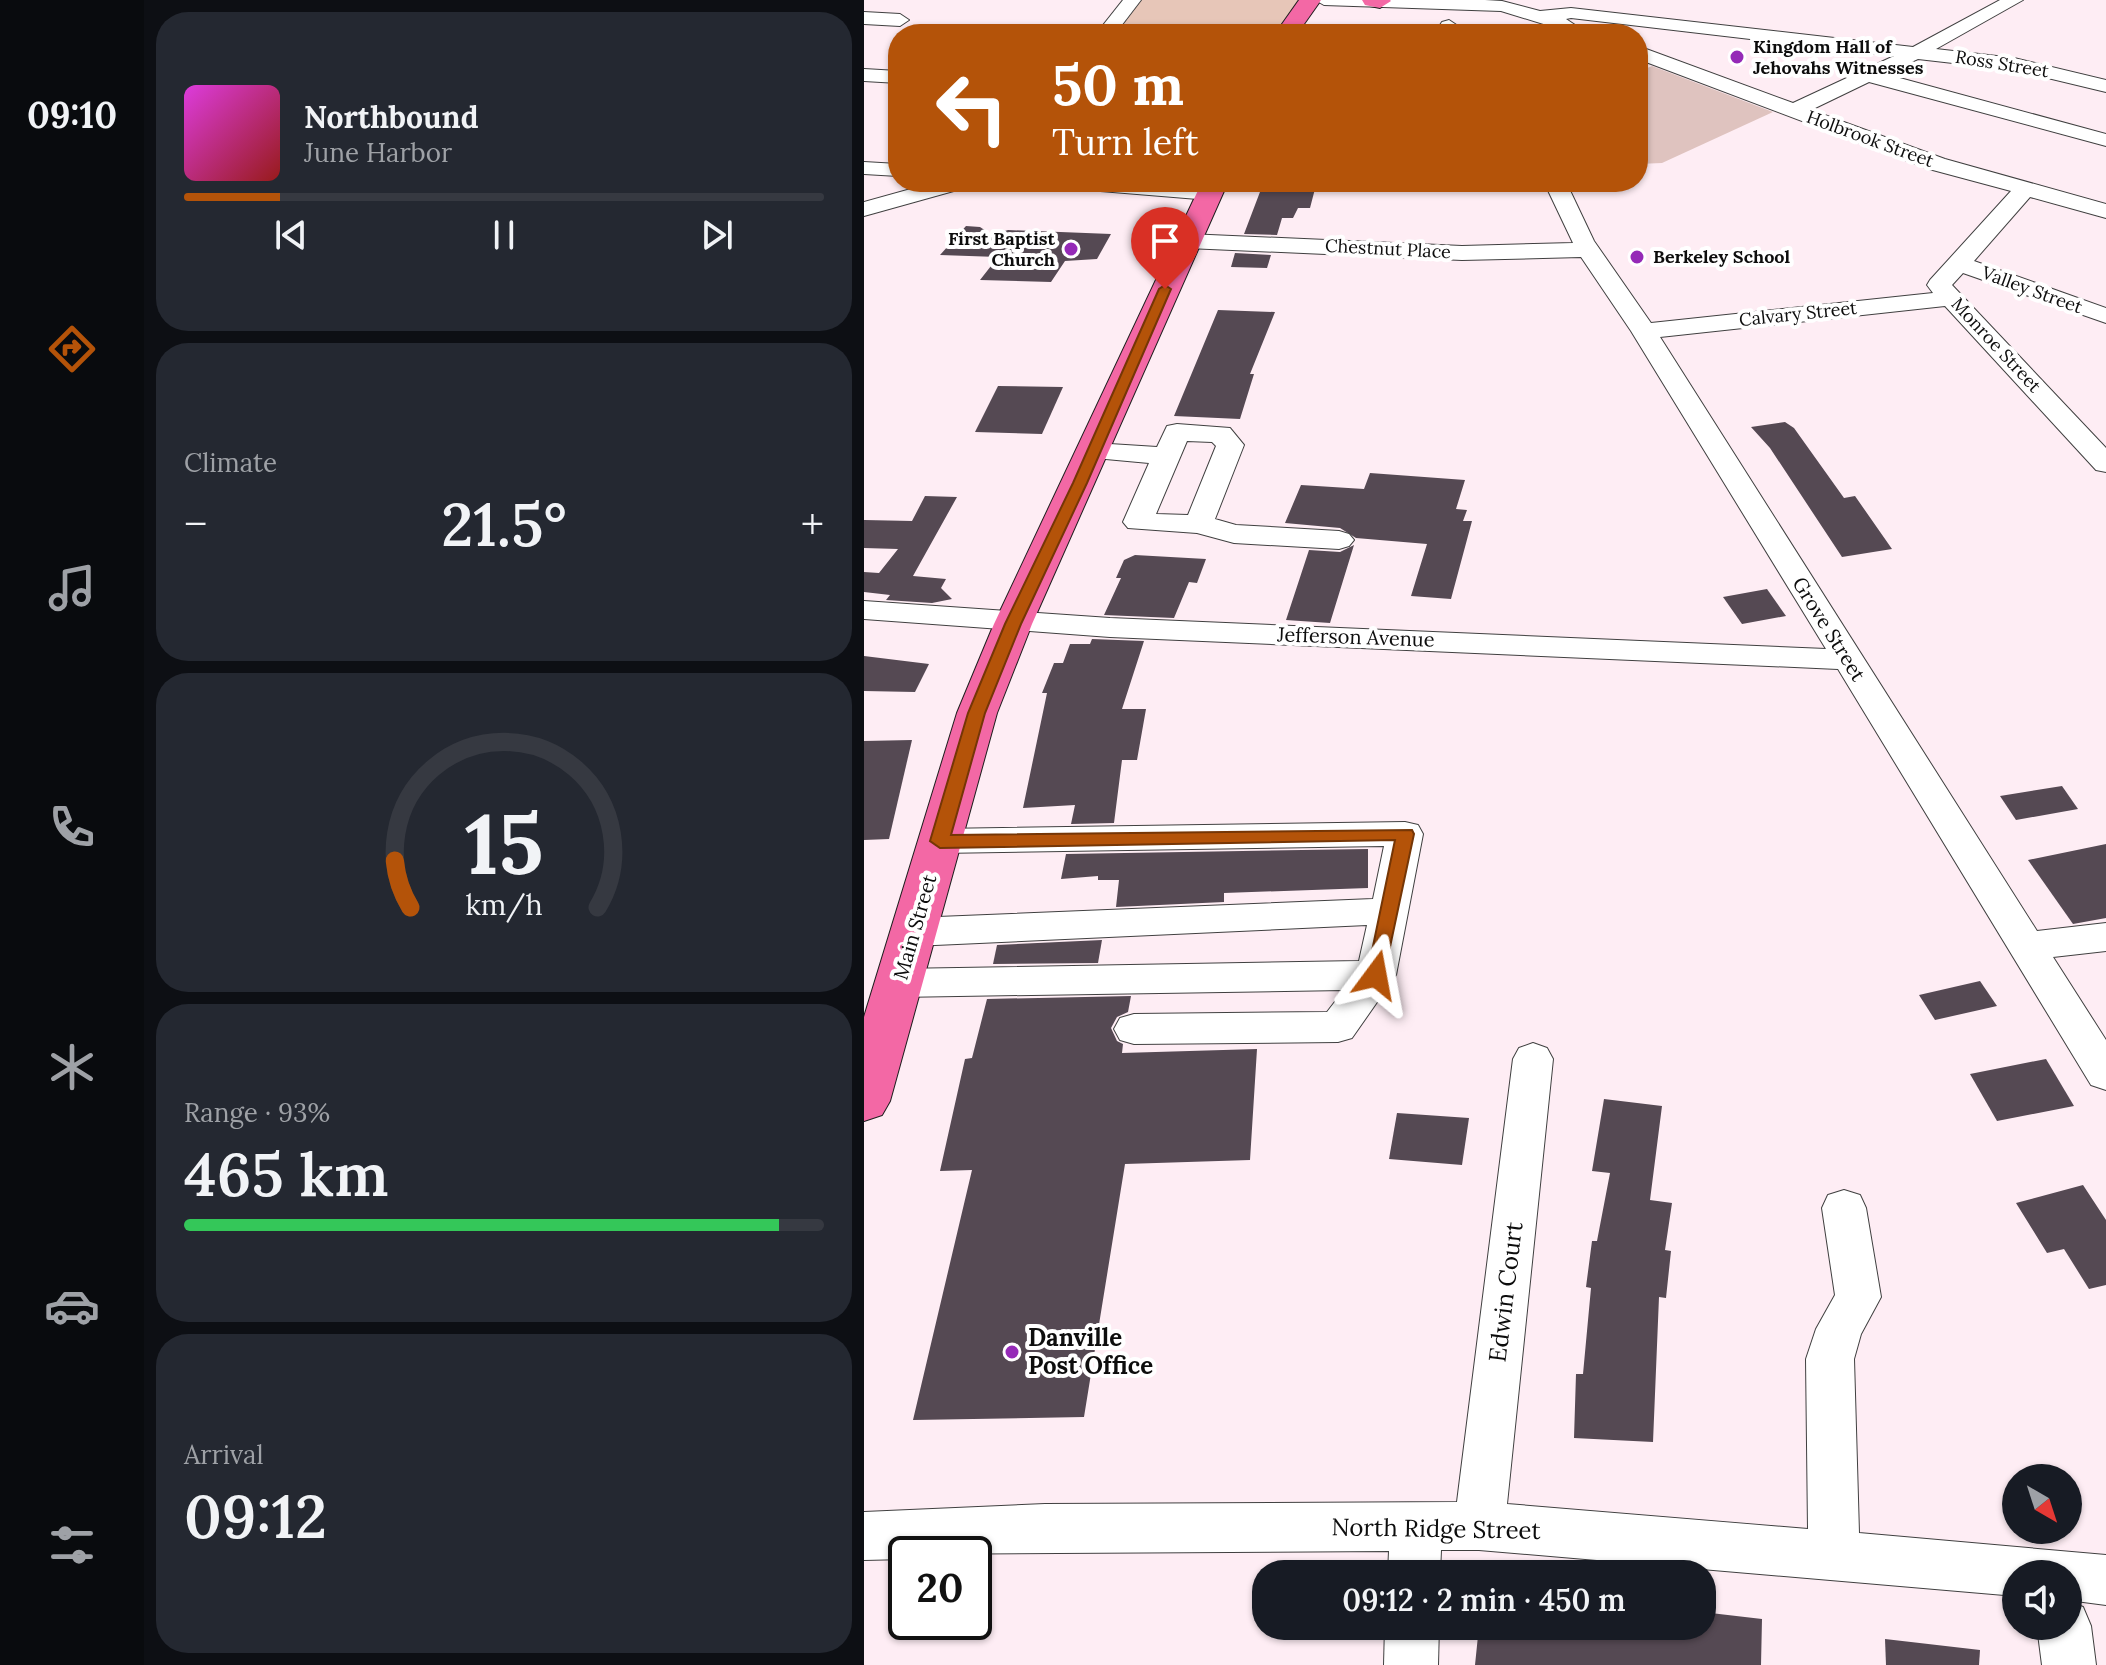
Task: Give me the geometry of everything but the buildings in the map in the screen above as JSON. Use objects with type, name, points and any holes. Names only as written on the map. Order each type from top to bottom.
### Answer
[{"type":"main road","points":[[1297,24],[1308,0]]},
{"type":"main road","name":"Main Street","points":[[864,1101],[977,713],[1013,624],[1211,192]]},
{"type":"street","points":[[1113,24],[1132,0]]},
{"type":"street","name":"Ross Street","points":[[1308,0],[1504,3],[1543,16],[1571,13],[2014,64],[2106,86]]},
{"type":"street","points":[[1619,18],[1636,0]]},
{"type":"street","points":[[1452,24],[1473,2]]},
{"type":"street","points":[[1793,111],[1917,52],[2010,2]]},
{"type":"street","points":[[1488,24],[1496,21],[1504,3]]},
{"type":"street","points":[[1543,16],[1563,24]]},
{"type":"street","points":[[864,18],[900,20]]},
{"type":"street","name":"Holbrook Street","points":[[1648,61],[1937,164],[2106,211]]},
{"type":"street","points":[[864,75],[888,76]]},
{"type":"street","points":[[1869,76],[2106,140]]},
{"type":"street","points":[[864,168],[888,169]]},
{"type":"street","name":"Monroe Street","points":[[2024,190],[1939,285],[2106,464]]},
{"type":"street","points":[[864,209],[924,192]]},
{"type":"street","name":"Grove Street","points":[[1558,192],[1565,211],[1589,250],[1644,331],[2106,1074]]},
{"type":"street","name":"Chestnut Place","points":[[1187,241],[1462,253],[1589,250]]},
{"type":"street","name":"Valley Street","points":[[1958,263],[2106,316]]},
{"type":"street","name":"Calvary Street","points":[[1644,331],[1952,298]]},
{"type":"street","points":[[1199,524],[1230,445],[1220,434],[1177,432],[1138,522],[1199,524],[1234,534],[1339,540]]},
{"type":"street","points":[[1094,451],[1164,456]]},
{"type":"street","name":"Jefferson Avenue","points":[[864,610],[1013,624],[1499,642],[1847,660]]},
{"type":"street","points":[[940,841],[1405,834],[1376,975],[1338,1027],[1134,1029]]},
{"type":"street","points":[[913,932],[1391,911]]},
{"type":"street","points":[[2028,946],[2106,937]]},
{"type":"street","points":[[898,983],[1376,975]]},
{"type":"street","name":"Edwin Court","points":[[1479,1526],[1533,1059]]},
{"type":"street","points":[[1834,1556],[1830,1359],[1839,1329],[1858,1297],[1844,1208]]},
{"type":"street","name":"North Ridge Street","points":[[864,1536],[1045,1528],[1415,1551],[1479,1526],[2002,1570]]},
{"type":"street","points":[[2082,1577],[2106,1580]]},
{"type":"street","points":[[1411,1665],[1412,1640]]},
{"type":"street","points":[[2066,1640],[2069,1665]]},
{"type":"shaded area","points":[[1127,0],[1310,0],[1293,24],[1108,24]]},
{"type":"shaded area","points":[[1652,66],[1773,112],[1662,163],[1648,164],[1648,68]]},
{"type":"place","name":"Kingdom Hall of Jehovahs Witnesses","points":[[1737,57]]},
{"type":"place","name":"First Baptist Church","points":[[1071,249]]},
{"type":"place","name":"Berkeley School","points":[[1637,257]]},
{"type":"place","name":"Danville Post Office","points":[[1012,1352]]},
{"type":"route","points":[[1165,289],[1080,483],[1013,624],[977,713],[940,841],[1405,834],[1376,975]]}]
